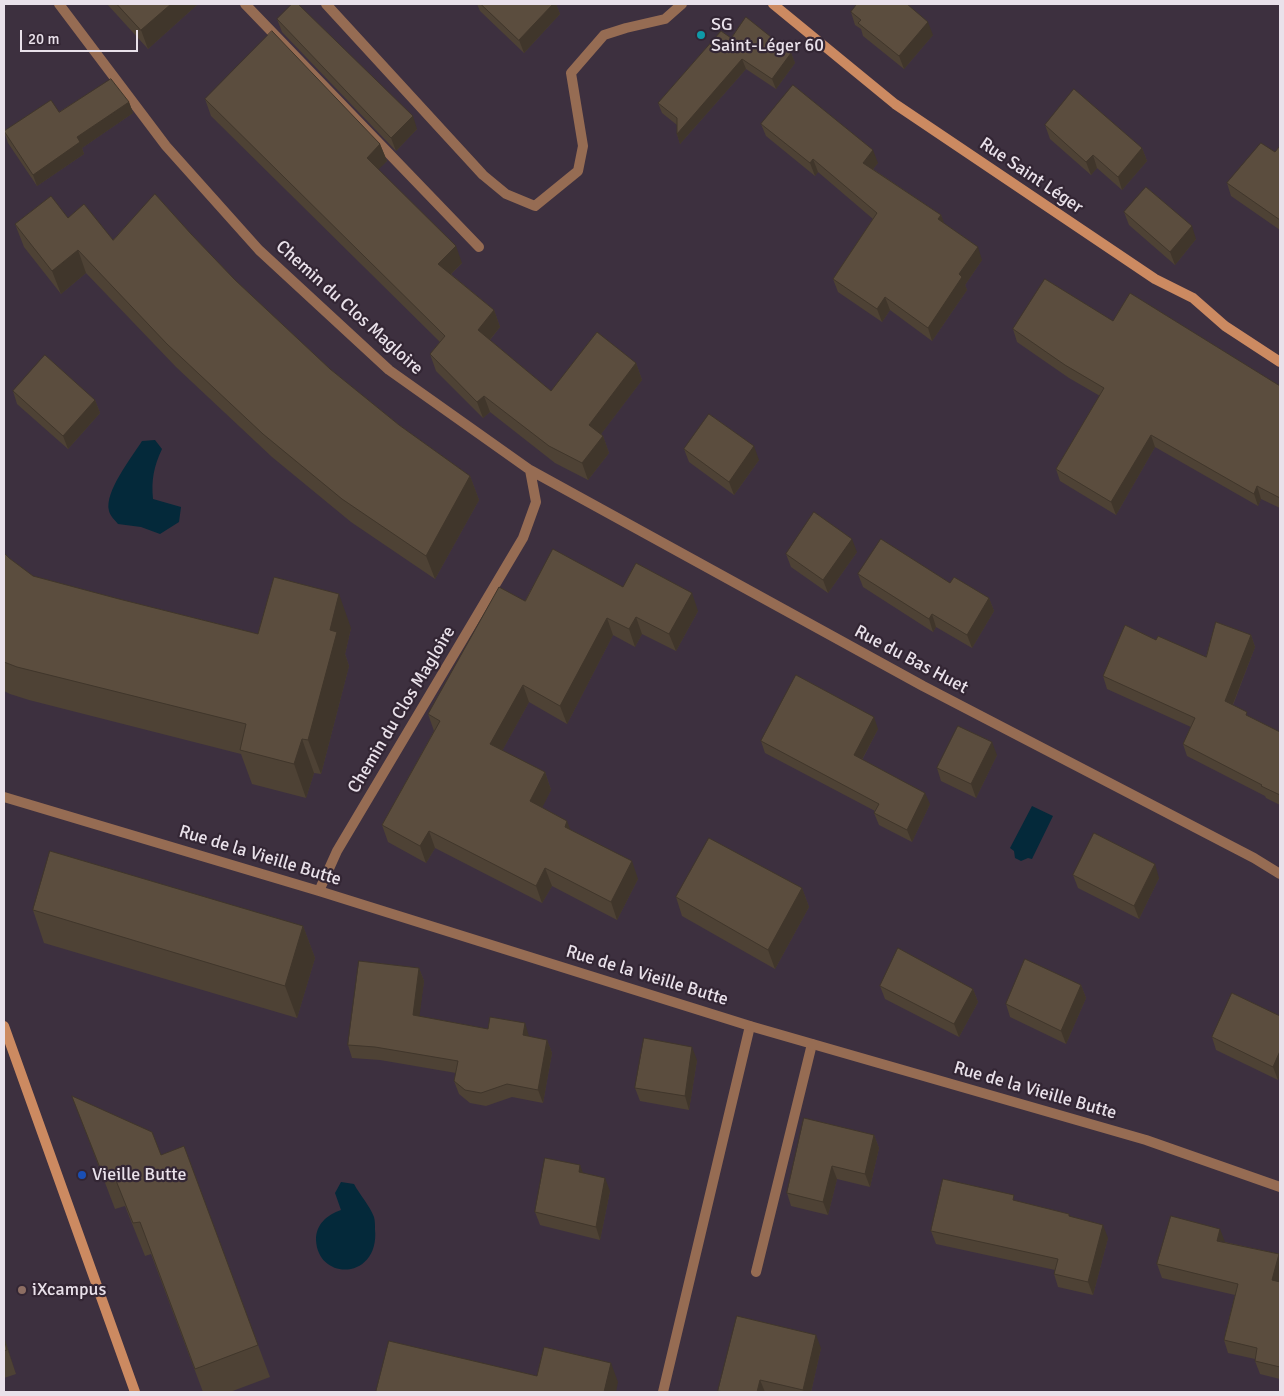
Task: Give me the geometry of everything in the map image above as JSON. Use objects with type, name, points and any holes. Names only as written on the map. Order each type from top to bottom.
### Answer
[{"type":"street","name":"Chemin du Clos Magloire","points":[[59,4],[166,146],[259,250],[389,370],[530,470],[536,502],[523,538],[337,851],[319,891]]},
{"type":"street","points":[[245,4],[479,246]]},
{"type":"street","points":[[326,4],[483,175],[506,194],[535,206],[578,171],[582,146],[571,73],[604,36],[626,28],[665,19],[682,4]]},
{"type":"street","name":"Rue Saint Léger","points":[[772,4],[895,104],[1155,279],[1193,298],[1225,326],[1280,362]]},
{"type":"street","name":"Rue du Bas Huet","points":[[530,470],[923,686],[1245,853],[1280,874]]},
{"type":"street","name":"Rue de la Vieille Butte","points":[[4,797],[319,891],[750,1026],[1146,1140],[1280,1187]]},
{"type":"street","points":[[4,1026],[135,1392]]},
{"type":"street","points":[[663,1392],[750,1026]]},
{"type":"street","points":[[756,1272],[812,1044]]},
{"type":"water","points":[[155,440],[162,449],[154,473],[153,499],[181,507],[179,522],[160,534],[141,527],[118,524],[111,516],[109,503],[120,475],[142,441]]},
{"type":"water","points":[[1032,806],[1053,816],[1032,859],[1028,858],[1021,861],[1015,858],[1014,851],[1010,848]]},
{"type":"water","points":[[341,1182],[354,1184],[370,1209],[375,1222],[374,1246],[368,1258],[359,1266],[348,1269],[337,1268],[327,1263],[319,1254],[316,1240],[316,1234],[323,1221],[341,1210],[335,1193]]},
{"type":"building","points":[[117,4],[171,4],[141,30]]},
{"type":"building","points":[[292,4],[298,4],[413,116],[391,138],[277,19]]},
{"type":"building","points":[[481,4],[553,4],[519,40]]},
{"type":"building","points":[[857,4],[907,4],[928,22],[899,56],[858,23],[861,20],[851,12]]},
{"type":"building","points":[[746,17],[791,53],[772,79],[742,59],[677,134],[677,118],[658,103],[721,31],[731,38]]},
{"type":"building","points":[[272,31],[380,144],[367,158],[456,246],[438,264],[494,310],[478,330],[551,391],[597,332],[636,363],[589,425],[603,436],[582,463],[549,446],[484,396],[477,402],[430,354],[445,336],[205,99]]},
{"type":"building","points":[[111,79],[129,102],[77,137],[80,142],[33,175],[4,131],[51,100],[59,112]]},
{"type":"building","points":[[793,85],[873,150],[863,163],[941,215],[938,219],[978,247],[959,274],[962,277],[928,328],[885,297],[877,309],[833,279],[877,213],[813,159],[810,163],[761,124]]},
{"type":"building","points":[[1074,89],[1142,148],[1118,177],[1093,155],[1086,162],[1045,125]]},
{"type":"building","points":[[1261,143],[1275,152],[1280,148],[1280,220],[1227,183]]},
{"type":"building","points":[[1146,187],[1192,226],[1170,252],[1124,212]]},
{"type":"building","points":[[155,194],[235,280],[330,369],[399,425],[470,476],[426,556],[342,499],[263,434],[167,344],[78,250],[52,271],[15,224],[51,196],[68,218],[84,204],[113,240]]},
{"type":"building","points":[[1045,279],[1113,321],[1130,293],[1280,386],[1280,498],[1257,486],[1254,494],[1151,435],[1111,502],[1056,469],[1104,388],[1065,365],[1013,329]]},
{"type":"building","points":[[45,355],[95,400],[63,436],[13,391]]},
{"type":"building","points":[[709,414],[754,446],[729,482],[684,449]]},
{"type":"building","points":[[814,512],[852,539],[823,580],[786,554]]},
{"type":"building","points":[[881,539],[950,583],[954,577],[989,598],[967,635],[932,614],[929,619],[858,574]]},
{"type":"building","points":[[553,549],[623,587],[636,563],[692,593],[669,634],[636,617],[629,629],[607,618],[560,706],[523,685],[490,744],[545,772],[530,801],[567,821],[565,827],[632,861],[611,902],[545,868],[536,886],[429,831],[420,846],[382,825],[440,721],[428,714],[499,587],[525,601]]},
{"type":"building","points":[[4,553],[33,576],[258,634],[274,577],[339,594],[330,630],[337,632],[308,740],[302,739],[294,764],[240,750],[246,724],[17,667],[4,662]]},
{"type":"building","points":[[1216,622],[1251,635],[1225,701],[1247,712],[1246,715],[1280,732],[1280,795],[1183,744],[1195,718],[1103,676],[1125,625],[1156,640],[1158,636],[1206,657]]},
{"type":"building","points":[[796,675],[874,717],[854,755],[925,793],[907,830],[874,813],[879,804],[761,741]]},
{"type":"building","points":[[958,726],[992,742],[971,784],[937,768]]},
{"type":"building","points":[[1094,833],[1155,864],[1134,906],[1073,875]]},
{"type":"building","points":[[709,838],[802,888],[768,950],[676,897]]},
{"type":"building","points":[[50,851],[303,926],[285,986],[33,910]]},
{"type":"building","points":[[898,948],[973,989],[954,1024],[880,986]]},
{"type":"building","points":[[1025,959],[1081,985],[1061,1031],[1006,1004]]},
{"type":"building","points":[[359,961],[419,968],[413,1015],[488,1029],[490,1017],[525,1023],[523,1035],[547,1040],[538,1090],[507,1084],[481,1093],[465,1090],[454,1081],[458,1061],[375,1047],[348,1045]]},
{"type":"building","points":[[1232,993],[1280,1016],[1280,1051],[1273,1067],[1212,1037]]},
{"type":"building","points":[[644,1038],[692,1047],[685,1096],[635,1088]]},
{"type":"building","points":[[72,1096],[152,1132],[161,1155],[184,1146],[258,1345],[195,1369],[140,1222],[133,1223],[113,1173],[104,1177]]},
{"type":"building","points":[[804,1118],[874,1135],[865,1174],[832,1166],[823,1202],[787,1193]]},
{"type":"building","points":[[545,1158],[580,1165],[579,1172],[605,1178],[596,1227],[535,1212]]},
{"type":"building","points":[[943,1179],[1014,1195],[1013,1200],[1103,1225],[1088,1282],[1054,1274],[1058,1259],[931,1231]]},
{"type":"building","points":[[1171,1216],[1220,1229],[1217,1241],[1279,1254],[1272,1280],[1280,1282],[1280,1367],[1255,1361],[1257,1348],[1224,1340],[1238,1284],[1157,1264]]},
{"type":"building","points":[[737,1316],[816,1335],[803,1390],[760,1380],[757,1392],[718,1391]]},
{"type":"building","points":[[4,1339],[7,1350],[4,1351]]},
{"type":"building","points":[[389,1341],[537,1376],[544,1347],[611,1363],[604,1392],[376,1392]]},
{"type":"place","name":"SG Saint-Léger 60","points":[[701,35]]},
{"type":"place","name":"Vieille Butte","points":[[82,1175]]},
{"type":"place","name":"iXcampus","points":[[22,1290]]}]
